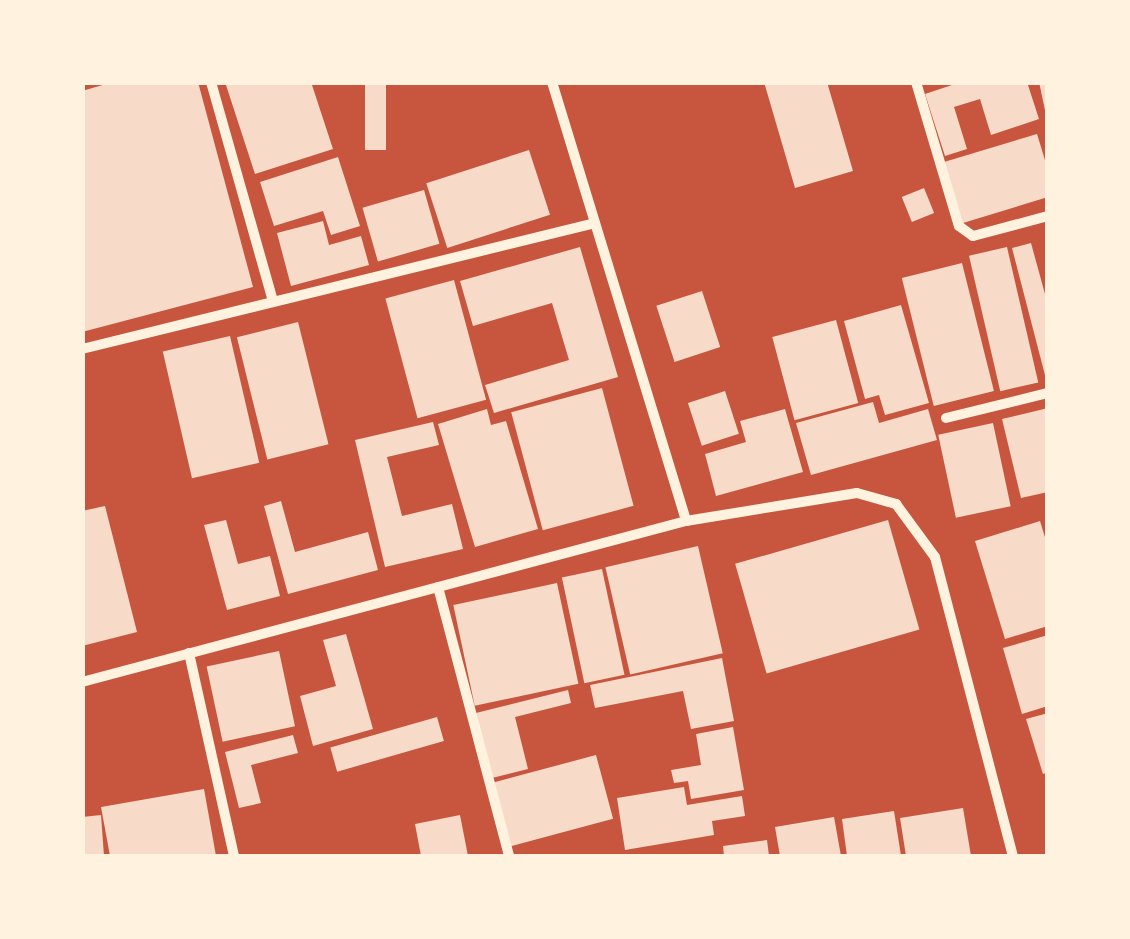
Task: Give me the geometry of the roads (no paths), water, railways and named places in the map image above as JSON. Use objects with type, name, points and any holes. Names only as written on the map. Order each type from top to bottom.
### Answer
[{"type":"street","points":[[210,82],[273,300]]},
{"type":"street","points":[[552,82],[686,521]]},
{"type":"street","points":[[916,82],[958,226],[973,236],[1048,216]]},
{"type":"street","points":[[82,349],[595,223]]},
{"type":"street","points":[[946,418],[1048,393]]},
{"type":"street","points":[[82,682],[686,521],[857,493],[896,504],[935,557],[1013,856]]},
{"type":"street","points":[[438,587],[510,856]]},
{"type":"street","points":[[189,653],[234,856]]}]
